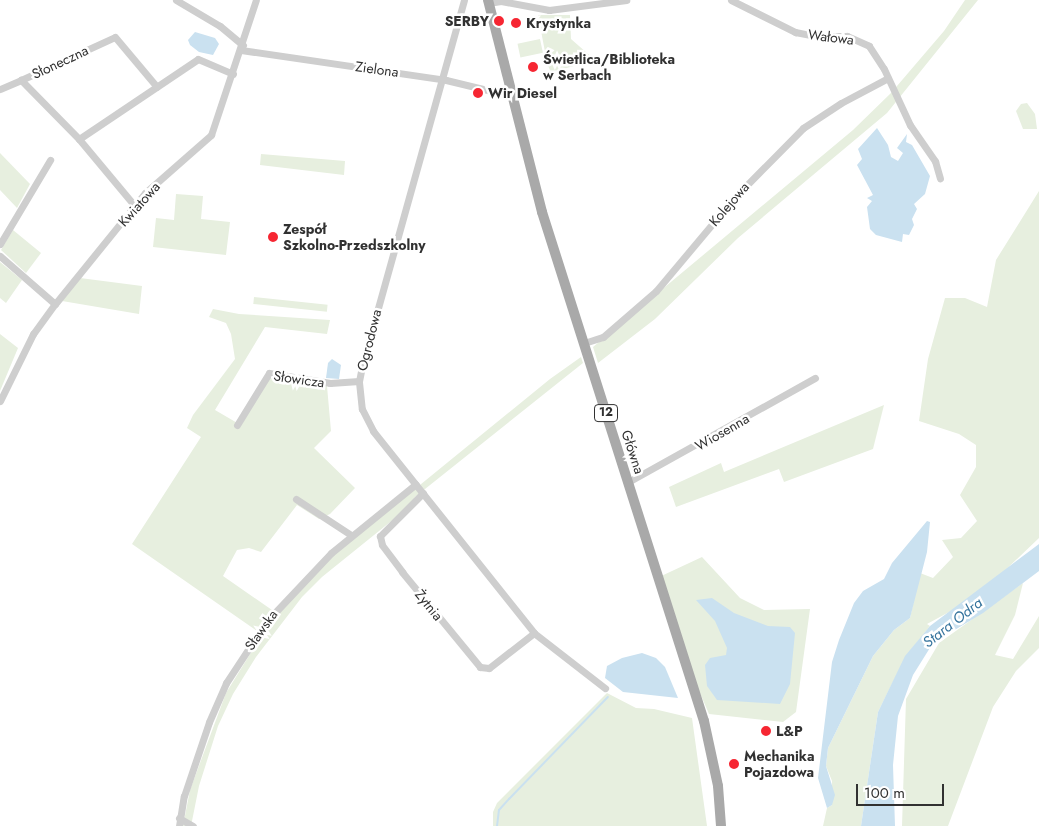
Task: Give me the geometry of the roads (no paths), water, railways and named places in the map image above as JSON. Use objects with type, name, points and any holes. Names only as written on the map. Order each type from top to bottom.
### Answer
[{"type":"main road","name":"Główna","points":[[488,1],[532,177],[704,722],[718,786],[721,826]]},
{"type":"street","points":[[176,0],[214,22],[242,48]]},
{"type":"street","name":"Kwiatowa","points":[[0,401],[33,334],[55,304],[134,205],[211,135],[242,48],[256,0]]},
{"type":"street","name":"Ogrodowa","points":[[464,0],[359,380],[366,419],[534,633],[605,688]]},
{"type":"street","points":[[488,1],[501,1],[549,10],[626,0]]},
{"type":"street","name":"Wałowa","points":[[730,0],[795,32],[815,36],[848,36],[863,41],[875,54],[910,125],[934,161],[940,178]]},
{"type":"street","name":"Słoneczna","points":[[134,205],[79,139],[21,80],[115,38],[157,87]]},
{"type":"street","name":"Zielona","points":[[242,48],[442,80],[512,96]]},
{"type":"street","points":[[79,139],[198,59],[233,74]]},
{"type":"street","name":"Kolejowa","points":[[584,343],[603,338],[656,291],[735,196],[802,128],[841,103],[888,78]]},
{"type":"street","points":[[0,89],[21,80]]},
{"type":"street","points":[[0,244],[50,160]]},
{"type":"street","points":[[0,256],[55,304]]},
{"type":"street","name":"Słowicza","points":[[237,425],[269,374],[330,384],[359,380]]},
{"type":"street","name":"Wiosenna","points":[[628,482],[815,378]]},
{"type":"street","name":"Sławska","points":[[179,822],[198,750],[226,683],[277,607],[351,536],[416,484]]},
{"type":"street","name":"Żytnia","points":[[423,493],[380,536],[382,545],[402,572],[480,668],[489,668],[534,633]]},
{"type":"street","points":[[296,499],[351,536]]},
{"type":"street","points":[[179,822],[193,826]]},
{"type":"water","points":[[195,32],[215,38],[219,44],[213,55],[199,52],[190,45],[188,40]]},
{"type":"water","points":[[877,128],[888,145],[891,157],[898,161],[903,153],[897,148],[907,134],[906,142],[912,145],[930,176],[925,194],[914,204],[917,209],[912,219],[914,225],[909,235],[903,234],[902,242],[876,235],[870,229],[867,207],[872,201],[867,198],[873,195],[857,165],[862,159],[858,149]]},
{"type":"water","points":[[332,359],[341,365],[339,379],[326,378],[328,363]]},
{"type":"water","points":[[927,521],[930,522],[927,552],[910,618],[894,630],[873,656],[828,748],[826,766],[835,795],[832,805],[827,808],[818,778],[832,662],[839,640],[854,603],[863,591],[884,579],[892,563]]},
{"type":"water","name":"Stara Odra","points":[[1039,544],[1039,571],[983,613],[933,643],[913,675],[898,716],[893,765],[895,826],[861,826],[878,712],[905,656],[930,626]]},
{"type":"water","points":[[712,598],[734,613],[768,626],[790,627],[795,633],[790,684],[780,704],[717,700],[707,686],[705,665],[710,658],[726,655],[727,648],[715,621],[696,600]]},
{"type":"water","points":[[642,653],[656,658],[665,667],[678,698],[623,692],[605,678],[607,666],[622,658]]},
{"type":"waterway","points":[[497,826],[499,810],[608,697]]},
{"type":"place","name":"SERBY","points":[[499,21]]},
{"type":"place","name":"Krystynka","points":[[516,23]]},
{"type":"place","name":"Świetlica/Biblioteka w Serbach","points":[[533,67]]},
{"type":"place","name":"Wir Diesel","points":[[478,93]]},
{"type":"place","name":"Zespół Szkolno-Przedszkolny","points":[[273,237]]},
{"type":"place","name":"L&P","points":[[766,731]]},
{"type":"place","name":"Mechanika Pojazdowa","points":[[734,764]]}]
